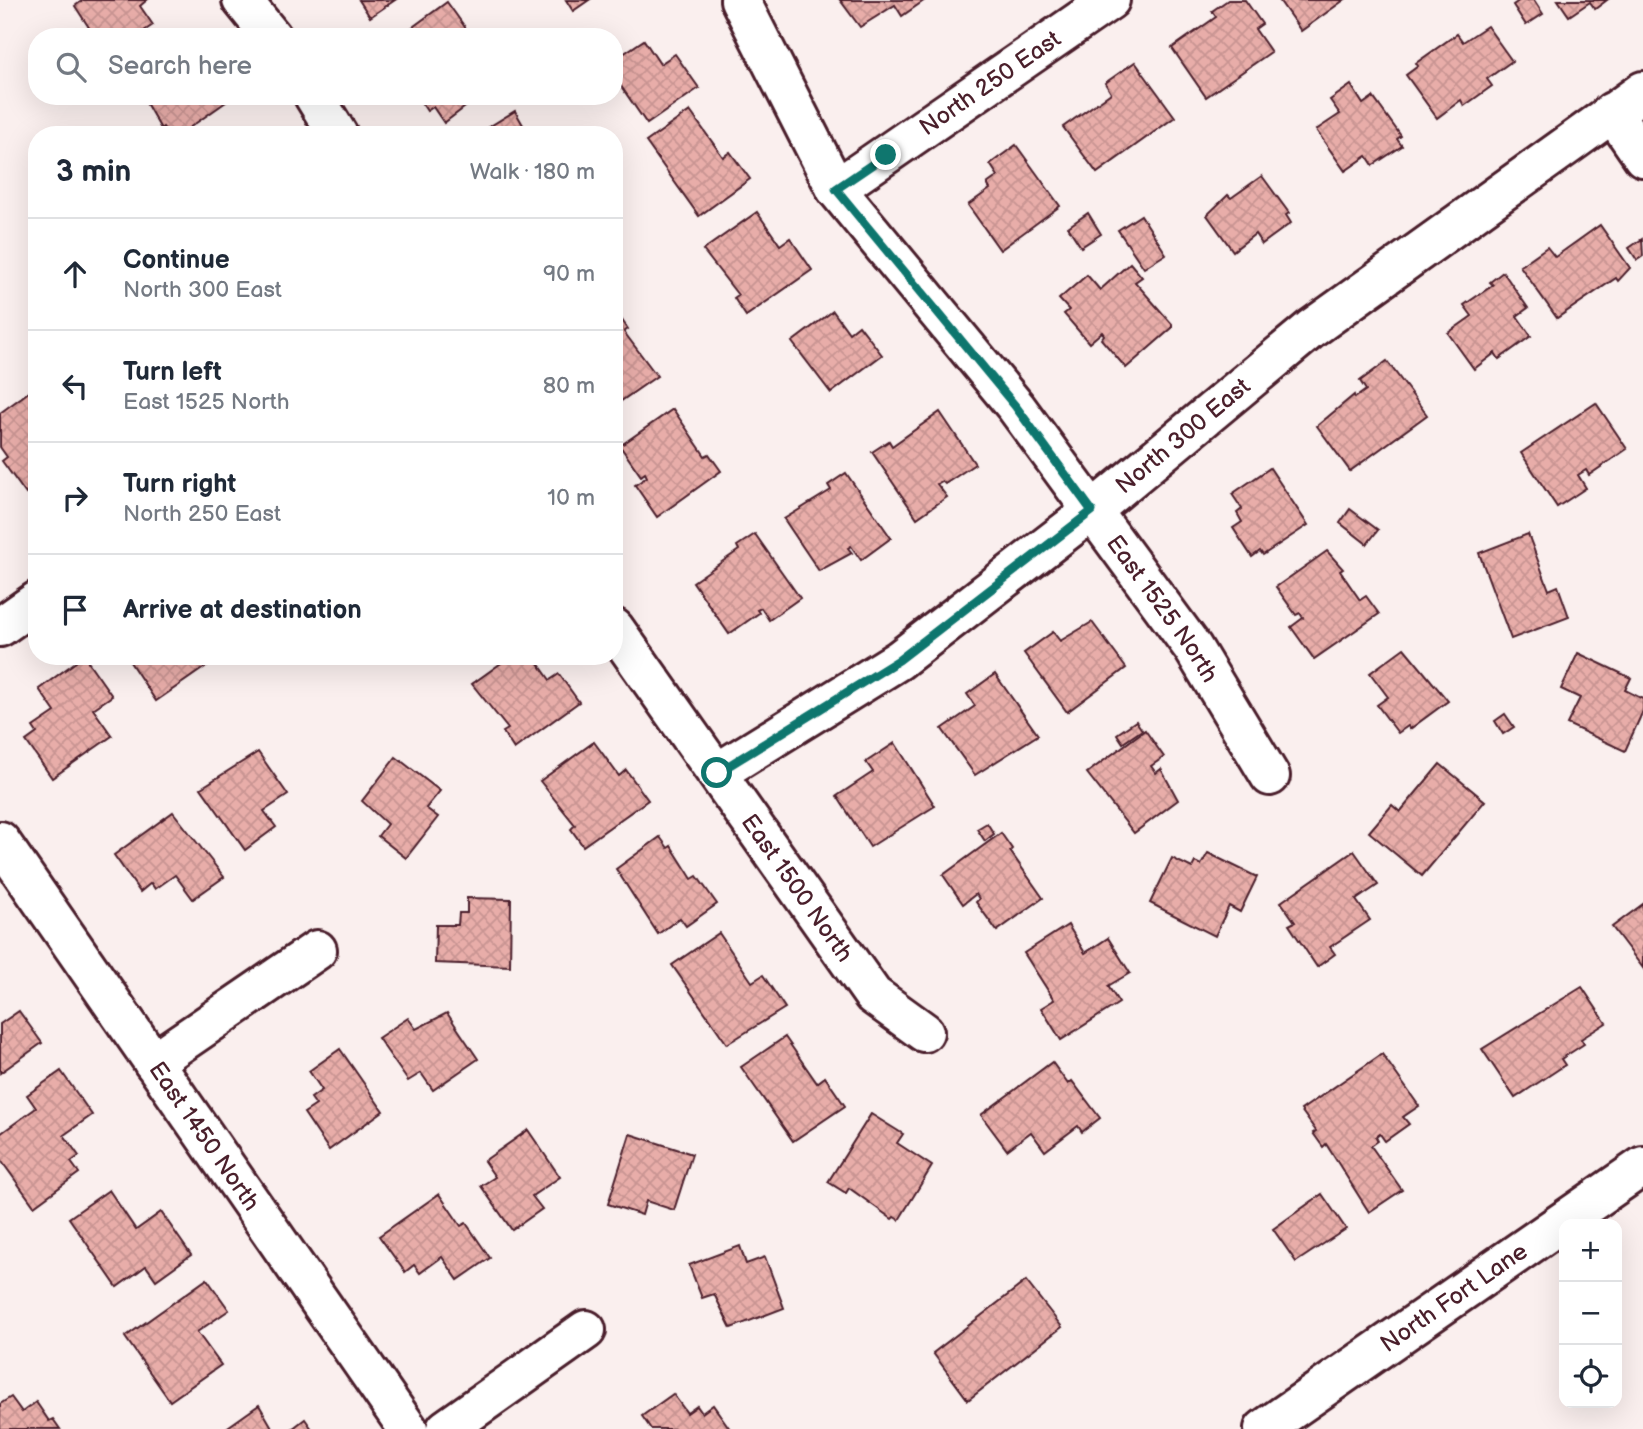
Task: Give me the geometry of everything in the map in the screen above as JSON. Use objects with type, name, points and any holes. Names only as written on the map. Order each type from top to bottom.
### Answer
[{"type":"street","points":[[242,0],[265,28]]},
{"type":"street","name":"East 1525 North","points":[[740,0],[836,189],[1016,407],[1193,648],[1270,776]]},
{"type":"street","name":"North 250 East","points":[[836,189],[1110,0]]},
{"type":"street","name":"North 300 East","points":[[717,773],[899,660],[1092,511],[1311,329],[1643,91]]},
{"type":"street","points":[[320,105],[332,126]]},
{"type":"street","points":[[1612,112],[1643,157]]},
{"type":"street","points":[[0,627],[28,607]]},
{"type":"street","name":"East 1500 North","points":[[623,641],[873,995],[924,1032]]},
{"type":"street","name":"East 1450 North","points":[[0,841],[408,1429]]},
{"type":"street","points":[[153,1062],[317,950]]},
{"type":"street","name":"North Fort Lane","points":[[1264,1429],[1643,1166]]},
{"type":"street","points":[[446,1429],[586,1330]]},
{"type":"building","points":[[83,0],[147,0],[140,6],[153,25],[148,28],[89,28],[75,6]]},
{"type":"building","points":[[359,0],[395,0],[370,17]]},
{"type":"building","points":[[566,0],[589,0],[573,11]]},
{"type":"building","points":[[840,0],[925,0],[902,16],[895,5],[860,27]]},
{"type":"building","points":[[1228,0],[1245,0],[1262,24],[1255,29],[1271,52],[1206,97],[1172,48],[1216,17],[1212,11]]},
{"type":"building","points":[[1279,0],[1344,0],[1301,31]]},
{"type":"building","points":[[1520,0],[1534,0],[1543,14],[1526,25],[1513,5]]},
{"type":"building","points":[[1558,0],[1607,0],[1595,9],[1590,2],[1569,16]]},
{"type":"building","points":[[447,2],[466,28],[411,28]]},
{"type":"building","points":[[1487,26],[1512,61],[1487,79],[1492,86],[1464,106],[1461,100],[1437,118],[1406,75],[1418,66],[1416,63],[1457,34],[1463,42]]},
{"type":"building","points":[[644,40],[660,64],[675,54],[699,88],[647,124],[623,89],[623,54]]},
{"type":"building","points":[[1135,62],[1175,117],[1097,173],[1063,127],[1111,93],[1105,83]]},
{"type":"building","points":[[1351,85],[1363,104],[1373,97],[1401,136],[1397,139],[1402,146],[1373,165],[1367,156],[1345,171],[1316,130],[1340,114],[1330,100]]},
{"type":"building","points":[[147,105],[222,105],[192,126],[159,126]]},
{"type":"building","points":[[423,105],[468,105],[444,123],[433,107],[427,111]]},
{"type":"building","points":[[515,111],[524,126],[491,126]]},
{"type":"building","points":[[690,111],[723,157],[730,152],[750,179],[699,216],[646,142]]},
{"type":"building","points":[[1016,145],[1060,206],[1000,250],[968,205],[990,189],[987,184],[998,176],[990,164]]},
{"type":"building","points":[[1262,176],[1289,213],[1286,215],[1291,223],[1262,244],[1255,234],[1233,251],[1207,215],[1228,195],[1231,198]]},
{"type":"building","points":[[757,212],[780,245],[790,238],[812,270],[746,316],[734,298],[738,295],[703,250]]},
{"type":"building","points":[[1088,213],[1101,234],[1081,247],[1068,227]]},
{"type":"building","points":[[1141,215],[1166,254],[1144,268],[1118,230]]},
{"type":"building","points":[[1600,225],[1630,268],[1618,281],[1616,278],[1557,318],[1520,266],[1547,247],[1555,257]]},
{"type":"building","points":[[1642,239],[1643,256],[1637,260],[1629,248]]},
{"type":"building","points":[[1130,263],[1142,277],[1135,282],[1172,324],[1172,328],[1126,368],[1101,339],[1104,335],[1102,332],[1089,343],[1064,314],[1069,310],[1059,299],[1087,275],[1100,290]]},
{"type":"building","points":[[1503,272],[1528,308],[1517,316],[1531,336],[1499,359],[1495,353],[1474,369],[1448,333],[1472,316],[1464,305],[1493,285],[1490,282]]},
{"type":"building","points":[[833,311],[849,333],[859,325],[882,355],[831,393],[792,342]]},
{"type":"building","points":[[623,322],[628,329],[624,332],[657,376],[623,400]]},
{"type":"building","points":[[1387,361],[1427,415],[1350,471],[1317,426],[1354,395],[1355,398],[1366,390],[1360,381]]},
{"type":"building","points":[[28,393],[26,494],[2,461],[7,457],[0,447],[0,413]]},
{"type":"building","points":[[1596,403],[1627,449],[1589,475],[1586,470],[1578,475],[1586,488],[1557,507],[1521,453]]},
{"type":"building","points":[[673,409],[705,456],[709,454],[721,471],[657,517],[635,485],[647,477],[645,473],[641,476],[623,450],[623,444]]},
{"type":"building","points":[[940,412],[975,464],[945,484],[942,481],[937,484],[947,497],[917,518],[872,452],[889,441],[892,446]]},
{"type":"building","points":[[1270,468],[1308,525],[1263,555],[1260,551],[1252,557],[1233,528],[1242,522],[1237,513],[1242,509],[1232,494]]},
{"type":"building","points":[[846,473],[891,538],[861,560],[851,546],[848,548],[852,553],[819,571],[784,519],[831,490],[828,485]]},
{"type":"building","points":[[1350,509],[1378,530],[1367,544],[1340,523]]},
{"type":"building","points":[[755,534],[800,598],[769,620],[761,608],[757,610],[759,613],[729,634],[693,582],[739,550],[737,546]]},
{"type":"building","points":[[1528,534],[1549,590],[1558,586],[1569,617],[1511,639],[1479,553]]},
{"type":"building","points":[[1327,551],[1343,569],[1340,571],[1360,600],[1366,596],[1379,614],[1314,659],[1291,627],[1303,618],[1300,613],[1296,615],[1276,587]]},
{"type":"building","points":[[1092,622],[1126,668],[1067,712],[1024,653],[1053,632],[1060,641]]},
{"type":"building","points":[[1404,648],[1448,701],[1410,729],[1408,726],[1398,733],[1377,705],[1388,697],[1370,673]]},
{"type":"building","points":[[1578,653],[1631,678],[1625,690],[1643,699],[1643,711],[1625,751],[1567,724],[1580,698],[1561,689]]},
{"type":"building","points":[[72,665],[90,665],[112,696],[93,709],[112,736],[52,778],[26,741],[37,733],[33,727],[55,712],[39,689]]},
{"type":"building","points":[[132,665],[208,665],[156,701]]},
{"type":"building","points":[[498,665],[539,665],[550,680],[559,674],[579,702],[514,749],[503,732],[508,729],[472,684]]},
{"type":"building","points":[[995,674],[1038,735],[975,775],[942,729],[975,706],[967,694]]},
{"type":"building","points":[[1505,714],[1514,727],[1503,734],[1495,721]]},
{"type":"building","points":[[1136,721],[1142,730],[1123,743],[1117,734]]},
{"type":"building","points":[[1145,730],[1164,757],[1151,766],[1156,773],[1161,769],[1178,800],[1134,833],[1087,773]]},
{"type":"building","points":[[594,742],[619,776],[626,770],[648,800],[583,846],[571,829],[575,825],[540,781]]},
{"type":"building","points":[[895,743],[935,806],[870,847],[837,796],[873,772],[866,762]]},
{"type":"building","points":[[258,752],[288,795],[264,811],[276,827],[245,850],[201,788]]},
{"type":"building","points":[[396,757],[440,791],[426,808],[438,817],[406,858],[378,836],[387,824],[362,801]]},
{"type":"building","points":[[1440,764],[1485,801],[1422,876],[1369,832],[1392,805],[1400,812]]},
{"type":"building","points":[[173,812],[224,877],[193,899],[175,875],[155,889],[151,883],[140,892],[114,855]]},
{"type":"building","points":[[987,823],[994,834],[985,841],[977,829]]},
{"type":"building","points":[[1001,833],[1012,849],[1010,851],[1043,898],[997,931],[976,902],[979,899],[976,894],[963,904],[943,875]]},
{"type":"building","points":[[660,837],[668,848],[671,846],[692,879],[697,876],[717,904],[686,926],[680,918],[658,934],[616,869]]},
{"type":"building","points":[[1354,851],[1378,885],[1356,900],[1370,920],[1330,947],[1335,954],[1317,967],[1289,925],[1295,922],[1281,902]]},
{"type":"building","points":[[1208,853],[1257,877],[1240,912],[1229,906],[1215,936],[1150,903],[1172,858],[1192,868],[1195,862],[1201,865]]},
{"type":"building","points":[[467,898],[511,899],[510,966],[435,963],[436,925],[458,925],[459,913],[467,913]]},
{"type":"building","points":[[1643,904],[1643,968],[1612,927]]},
{"type":"building","points":[[1068,925],[1085,953],[1108,938],[1130,973],[1108,986],[1119,1003],[1061,1040],[1041,1008],[1054,1000],[1024,953]]},
{"type":"building","points":[[719,933],[752,982],[763,975],[785,1008],[727,1044],[672,965]]},
{"type":"building","points":[[1582,987],[1606,1023],[1581,1039],[1584,1044],[1561,1059],[1565,1065],[1515,1098],[1482,1049]]},
{"type":"building","points":[[19,1011],[42,1043],[0,1073],[0,1024]]},
{"type":"building","points":[[447,1013],[478,1059],[433,1090],[421,1073],[408,1081],[378,1038],[408,1018],[416,1029]]},
{"type":"building","points":[[785,1037],[817,1083],[825,1077],[845,1106],[793,1141],[741,1067]]},
{"type":"building","points":[[340,1049],[383,1111],[329,1150],[304,1113],[316,1105],[311,1098],[322,1090],[309,1071]]},
{"type":"building","points":[[1382,1054],[1419,1106],[1403,1117],[1409,1124],[1385,1141],[1380,1134],[1376,1137],[1378,1141],[1371,1146],[1402,1190],[1369,1212],[1326,1144],[1323,1147],[1313,1133],[1316,1131],[1301,1110]]},
{"type":"building","points":[[1052,1062],[1068,1084],[1072,1081],[1100,1118],[1082,1132],[1078,1126],[1045,1151],[1031,1132],[1007,1150],[981,1115]]},
{"type":"building","points":[[61,1071],[92,1115],[64,1135],[79,1156],[71,1162],[79,1173],[34,1206],[0,1159],[0,1134],[36,1108],[27,1095]]},
{"type":"building","points":[[871,1114],[903,1134],[897,1143],[932,1166],[899,1220],[894,1217],[892,1219],[849,1188],[846,1193],[828,1182]]},
{"type":"building","points":[[528,1130],[560,1177],[532,1196],[542,1209],[512,1230],[481,1186],[495,1177],[484,1161]]},
{"type":"building","points":[[630,1134],[692,1154],[674,1210],[646,1201],[642,1215],[608,1204]]},
{"type":"building","points":[[109,1190],[136,1230],[161,1212],[191,1255],[156,1280],[146,1266],[117,1287],[69,1218]]},
{"type":"building","points":[[439,1194],[461,1226],[466,1223],[490,1258],[458,1280],[442,1257],[420,1273],[414,1265],[405,1272],[379,1236]]},
{"type":"building","points":[[1322,1194],[1346,1229],[1296,1262],[1273,1229]]},
{"type":"building","points":[[740,1246],[746,1264],[765,1257],[784,1308],[731,1328],[714,1294],[702,1298],[689,1265]]},
{"type":"building","points":[[207,1279],[229,1310],[197,1332],[221,1365],[170,1401],[125,1337]]},
{"type":"building","points":[[1026,1281],[1062,1327],[968,1400],[933,1353]]},
{"type":"building","points":[[673,1394],[687,1413],[697,1406],[702,1413],[713,1405],[730,1429],[651,1429],[642,1416]]},
{"type":"building","points":[[11,1397],[22,1412],[36,1402],[49,1421],[53,1419],[60,1429],[0,1429],[0,1404]]},
{"type":"building","points":[[259,1405],[273,1429],[225,1429]]},
{"type":"building","points":[[305,1419],[312,1429],[292,1429]]},
{"type":"route","points":[[717,773],[899,660],[1092,511],[1016,407],[836,189],[886,155]]}]
